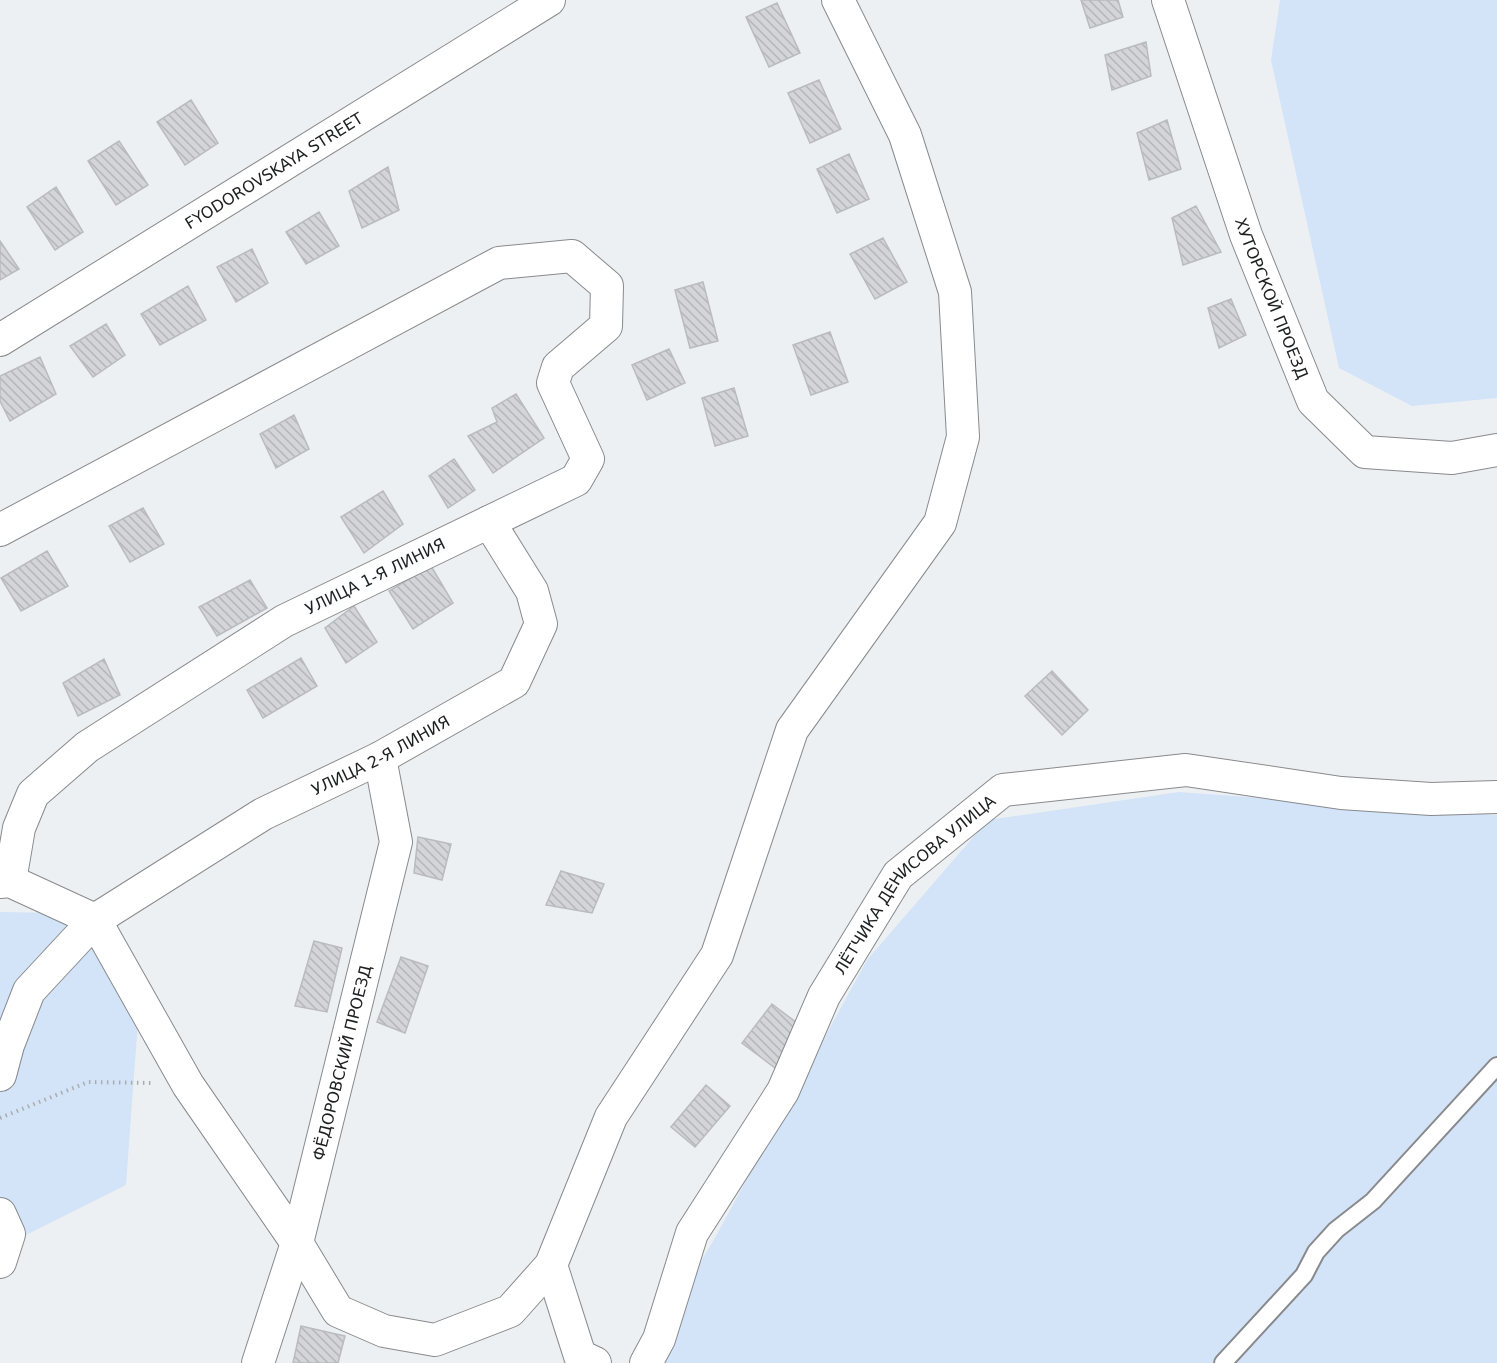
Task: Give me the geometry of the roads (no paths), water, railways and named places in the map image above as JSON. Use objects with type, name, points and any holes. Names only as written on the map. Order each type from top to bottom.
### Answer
[{"type":"street","name":"FYODOROVSKAYA STREET","points":[[0,340],[549,0]]},
{"type":"street","points":[[5,882],[95,920],[188,1085],[297,1242],[338,1311],[384,1331],[435,1340],[510,1311],[551,1265],[611,1116],[717,955],[792,730],[940,523],[963,437],[955,292],[904,135],[838,0]]},
{"type":"street","name":"ХУТОРСКОЙ ПРОЕЗД","points":[[1168,0],[1246,235],[1313,401],[1365,452],[1452,458],[1497,450]]},
{"type":"street","name":"УЛИЦА 1-Я ЛИНИЯ","points":[[0,530],[499,263],[572,256],[607,286],[606,326],[558,367],[553,383],[588,459],[576,480],[284,621],[87,747],[33,794],[19,828],[5,882]]},
{"type":"street","name":"УЛИЦА 2-Я ЛИНИЯ","points":[[95,920],[263,814],[380,758],[514,682],[541,624],[532,591],[489,522]]},
{"type":"street","name":"ФЁДОРОВСКИЙ ПРОЕЗД","points":[[258,1363],[297,1242],[396,842],[380,758]]},
{"type":"street","name":"ЛЁТЧИКА ДЕНИСОВА УЛИЦА","points":[[646,1363],[659,1339],[692,1233],[783,1091],[824,996],[898,874],[1003,790],[1186,770],[1341,793],[1431,799],[1497,797]]},
{"type":"street","points":[[0,1075],[8,1045],[29,992],[95,920]]},
{"type":"street","points":[[0,1214],[9,1234],[0,1262]]},
{"type":"street","points":[[551,1265],[585,1361]]},
{"type":"lane","points":[[1223,1363],[1304,1275],[1316,1252],[1336,1230],[1373,1201],[1497,1066]]}]
